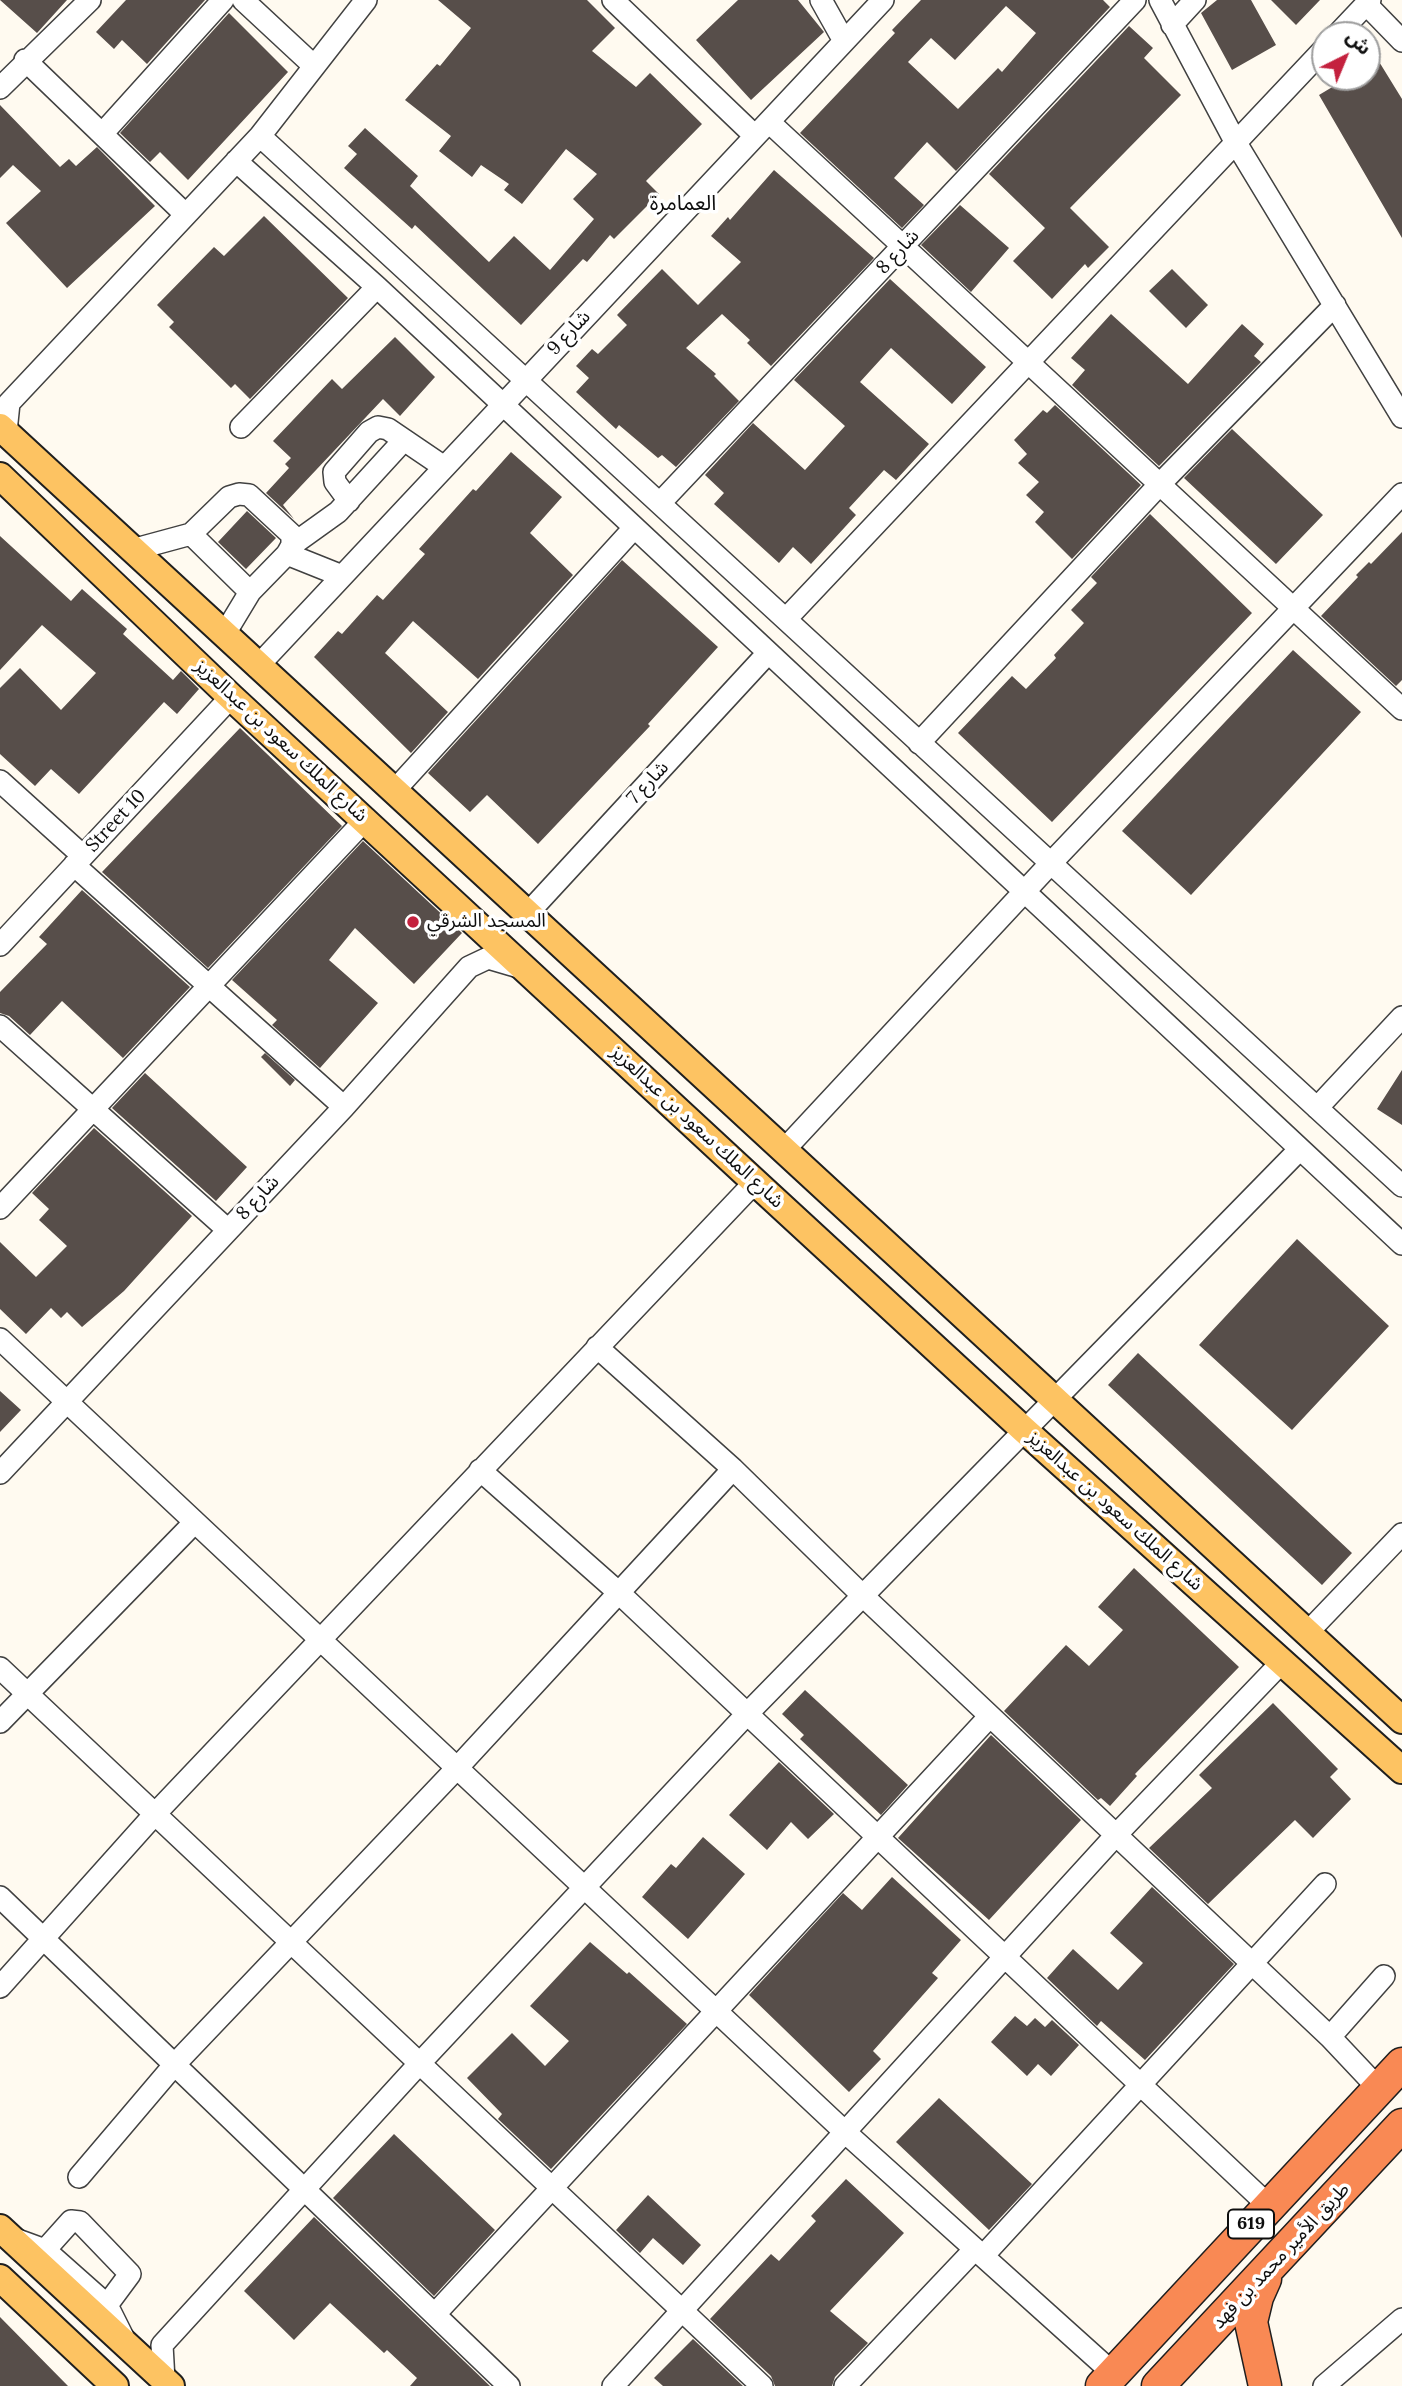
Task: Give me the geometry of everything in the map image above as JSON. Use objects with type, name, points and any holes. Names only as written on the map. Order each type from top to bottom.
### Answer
[{"type":"highway","name":"619","points":[[1108,2380],[1402,2064]]},
{"type":"highway","name":"طريق الأمير محمد بن فهد","points":[[1158,2386],[1402,2125]]},
{"type":"highway","points":[[1265,2386],[1251,2322],[1257,2297],[1270,2269]]},
{"type":"highway","points":[[1171,2386],[1184,2386]]},
{"type":"main road","name":"شارع الملك سعود بن عبدالعزيز","points":[[3,429],[257,667],[528,913],[1402,1720]]},
{"type":"main road","name":"شارع الملك سعود بن عبدالعزيز","points":[[0,476],[232,697],[531,971],[755,1182],[1023,1429],[1402,1770]]},
{"type":"main road","points":[[4,2233],[168,2383]]},
{"type":"main road","points":[[0,2278],[115,2386]]},
{"type":"street","points":[[0,88],[90,0]]},
{"type":"street","points":[[102,134],[223,0]]},
{"type":"street","points":[[243,0],[314,66]]},
{"type":"street","points":[[3,429],[9,403],[260,136],[366,0]]},
{"type":"street","points":[[613,0],[902,247],[1402,709]]},
{"type":"street","points":[[821,0],[844,41]]},
{"type":"street","name":"شارع 9","points":[[257,667],[883,0]]},
{"type":"street","name":"شارع 8","points":[[660,503],[1135,0]]},
{"type":"street","points":[[1160,0],[1236,143],[1402,417]]},
{"type":"street","points":[[1172,25],[1195,0]]},
{"type":"street","points":[[1350,21],[1368,2],[1402,41]]},
{"type":"street","points":[[26,60],[185,214]]},
{"type":"street","points":[[786,619],[1311,63]]},
{"type":"street","points":[[260,136],[1402,1186]]},
{"type":"street","points":[[236,161],[377,287],[1402,1244]]},
{"type":"street","points":[[241,427],[377,287]]},
{"type":"street","points":[[919,743],[1159,485],[1335,304]]},
{"type":"street","points":[[349,501],[335,482],[334,472],[339,463],[378,427],[388,429],[403,442],[444,467]]},
{"type":"street","points":[[224,635],[250,592],[290,550],[349,501],[403,442]]},
{"type":"street","points":[[132,550],[191,534],[229,497],[239,494],[249,495],[292,534],[290,550]]},
{"type":"street","points":[[784,1150],[1051,863],[1402,494]]},
{"type":"street","points":[[394,791],[634,528]]},
{"type":"street","points":[[191,534],[250,592]]},
{"type":"street","points":[[290,550],[342,576]]},
{"type":"street","name":"شارع 7","points":[[528,913],[768,653]]},
{"type":"street","name":"Street 10","points":[[0,945],[232,697]]},
{"type":"street","points":[[0,781],[209,986],[344,1107]]},
{"type":"street","points":[[0,1208],[366,819]]},
{"type":"street","name":"شارع 8","points":[[0,1473],[344,1107],[469,968],[488,958],[531,971]]},
{"type":"street","points":[[1317,1108],[1402,1017]]},
{"type":"street","points":[[0,1026],[228,1230]]},
{"type":"street","points":[[168,2383],[162,2345],[419,2064],[746,1715],[1300,1149]]},
{"type":"street","points":[[0,1987],[154,1815],[755,1182]]},
{"type":"street","points":[[0,1339],[194,1523],[586,1886],[846,2133],[979,2252],[1108,2380]]},
{"type":"street","points":[[597,1347],[733,1469],[862,1595],[1330,2037],[1379,2089]]},
{"type":"street","points":[[79,2178],[175,2064],[458,1767],[733,1469]]},
{"type":"street","points":[[480,1470],[618,1592],[1268,2205]]},
{"type":"street","points":[[0,1722],[194,1523]]},
{"type":"street","points":[[1308,1632],[1402,1534]]},
{"type":"street","points":[[613,2386],[1116,1835],[1283,1661]]},
{"type":"street","points":[[0,1668],[762,2386]]},
{"type":"street","points":[[435,2315],[990,1716]]},
{"type":"street","points":[[845,2386],[1141,2084],[1325,1884]]},
{"type":"street","points":[[0,1897],[306,2188],[509,2386]]},
{"type":"street","points":[[1330,2037],[1384,1976]]},
{"type":"street","points":[[45,2249],[71,2221],[80,2222],[131,2274],[107,2305]]},
{"type":"street","points":[[4,2233],[45,2249],[107,2305],[127,2345]]},
{"type":"street","points":[[1324,2386],[1402,2319]]},
{"type":"building","points":[[0,0],[67,0],[37,33]]},
{"type":"building","points":[[126,0],[205,0],[147,64],[122,40],[114,49],[96,32]]},
{"type":"building","points":[[438,0],[587,0],[615,28],[592,51],[636,87],[650,73],[702,124],[646,181],[659,194],[614,239],[610,235],[587,262],[583,259],[521,325],[415,225],[412,229],[344,168],[357,154],[348,146],[365,128],[418,176],[410,186],[489,262],[514,236],[550,270],[594,219],[573,199],[597,174],[566,149],[522,204],[504,190],[509,184],[481,165],[472,177],[439,151],[451,136],[405,100],[437,64],[440,66],[471,28]]},
{"type":"building","points":[[738,0],[798,0],[824,32],[751,100],[696,40]]},
{"type":"building","points":[[921,0],[1103,0],[1110,7],[956,171],[927,142],[894,178],[924,205],[902,228],[800,133],[895,33],[892,30]],"holes":[[[1006,6],[1036,33],[1002,72],[998,68],[958,109],[908,62],[931,38],[955,60]]]},
{"type":"building","points":[[1217,0],[1251,0],[1276,45],[1232,70],[1201,13]]},
{"type":"building","points":[[1271,0],[1320,0],[1296,25]]},
{"type":"building","points":[[229,13],[288,72],[188,180],[160,152],[150,162],[120,133]]},
{"type":"building","points":[[1129,26],[1153,48],[1144,58],[1181,95],[1070,208],[1109,247],[1088,268],[1085,264],[1052,299],[1013,261],[1045,228],[989,174]]},
{"type":"building","points":[[1381,65],[1402,99],[1402,238],[1319,95],[1326,91],[1381,91]]},
{"type":"building","points":[[0,105],[60,167],[69,159],[76,166],[97,147],[155,206],[67,288],[6,223],[41,191],[13,165],[0,178]]},
{"type":"building","points":[[774,170],[874,258],[771,366],[747,343],[750,340],[722,314],[686,348],[716,374],[714,376],[739,401],[676,467],[662,455],[658,458],[619,425],[616,429],[576,392],[589,378],[576,366],[592,349],[598,354],[627,325],[617,315],[662,269],[698,305],[741,262],[711,236],[728,217],[730,220]]},
{"type":"building","points":[[960,205],[1009,248],[971,292],[921,245]]},
{"type":"building","points":[[264,216],[348,298],[250,399],[235,384],[231,388],[169,327],[174,322],[157,305],[214,247],[224,256]]},
{"type":"building","points":[[1172,269],[1208,305],[1186,328],[1149,291]]},
{"type":"building","points":[[890,279],[986,367],[952,404],[891,348],[860,382],[929,444],[896,480],[884,470],[849,508],[856,515],[811,564],[793,547],[779,563],[714,504],[724,493],[705,475],[753,423],[805,470],[845,426],[794,380]]},
{"type":"building","points":[[1111,314],[1188,384],[1242,324],[1264,344],[1254,356],[1261,362],[1159,466],[1072,385],[1085,370],[1071,358]]},
{"type":"building","points":[[395,337],[435,377],[400,416],[383,399],[283,505],[294,519],[266,493],[289,468],[285,464],[291,458],[273,441],[332,379],[342,389]]},
{"type":"building","points":[[1055,405],[1141,485],[1072,559],[1035,522],[1044,512],[1026,495],[1039,482],[1018,463],[1027,454],[1014,440],[1043,410],[1047,413]]},
{"type":"building","points":[[1232,429],[1323,515],[1276,564],[1184,478]]},
{"type":"building","points":[[511,452],[562,497],[530,533],[573,575],[478,679],[413,621],[385,653],[448,712],[411,753],[314,657],[338,631],[342,634],[377,595],[383,600],[425,554],[419,549],[473,489],[476,491]]},
{"type":"building","points":[[247,511],[276,538],[246,569],[218,542]]},
{"type":"building","points":[[1150,514],[1252,613],[1052,822],[958,733],[1012,676],[1026,689],[1056,658],[1054,655],[1084,623],[1071,610],[1097,583],[1091,577]]},
{"type":"building","points":[[1402,532],[1402,680],[1396,686],[1321,616],[1358,577],[1356,575],[1369,562],[1371,564]]},
{"type":"building","points":[[0,536],[71,601],[82,589],[127,629],[123,634],[173,680],[181,671],[199,689],[177,714],[164,702],[79,794],[51,769],[35,786],[0,754],[0,688],[20,668],[61,710],[96,673],[42,625],[0,670]]},
{"type":"building","points":[[622,560],[718,647],[648,724],[650,726],[538,844],[487,795],[470,812],[428,773]]},
{"type":"building","points":[[1293,650],[1361,712],[1191,895],[1122,831]]},
{"type":"building","points":[[240,728],[342,826],[208,968],[102,872]]},
{"type":"building","points":[[363,841],[462,933],[414,984],[355,928],[329,960],[378,1003],[320,1068],[272,1025],[277,1020],[232,980]]},
{"type":"building","points":[[82,890],[190,987],[123,1058],[62,1001],[30,1035],[9,1016],[0,1013],[0,992],[47,944],[39,937]]},
{"type":"building","points":[[265,1053],[295,1080],[290,1086],[261,1057]]},
{"type":"building","points":[[1402,1070],[1402,1125],[1377,1109]]},
{"type":"building","points":[[145,1073],[247,1167],[216,1201],[112,1108]]},
{"type":"building","points":[[94,1128],[192,1216],[124,1291],[82,1327],[67,1312],[61,1318],[51,1308],[26,1334],[0,1309],[0,1242],[36,1277],[67,1246],[39,1220],[49,1209],[32,1193]]},
{"type":"building","points":[[1297,1239],[1389,1326],[1292,1430],[1199,1345]]},
{"type":"building","points":[[1138,1353],[1352,1553],[1322,1585],[1108,1385]]},
{"type":"building","points":[[0,1391],[21,1410],[0,1432]]},
{"type":"building","points":[[1134,1568],[1239,1667],[1135,1774],[1137,1776],[1110,1806],[1101,1798],[1098,1800],[1004,1711],[1066,1645],[1089,1666],[1123,1630],[1098,1607]]},
{"type":"building","points":[[805,1690],[908,1785],[881,1815],[800,1739],[804,1735],[782,1714]]},
{"type":"building","points":[[1273,1703],[1338,1769],[1330,1777],[1351,1799],[1313,1838],[1295,1820],[1208,1904],[1149,1848],[1212,1788],[1199,1775]]},
{"type":"building","points":[[991,1735],[1081,1820],[989,1920],[898,1838]]},
{"type":"building","points":[[779,1762],[834,1814],[808,1839],[791,1822],[767,1850],[729,1815]]},
{"type":"building","points":[[703,1837],[745,1874],[688,1939],[642,1897],[671,1864],[676,1868]]},
{"type":"building","points":[[892,1877],[961,1940],[932,1973],[938,1978],[873,2051],[881,2059],[849,2092],[749,1995],[843,1893],[862,1910]]},
{"type":"building","points":[[1152,1887],[1234,1964],[1145,2060],[1101,2021],[1097,2026],[1047,1978],[1073,1949],[1118,1990],[1143,1963],[1110,1933]]},
{"type":"building","points":[[590,1942],[627,1974],[629,1972],[687,2024],[551,2169],[498,2119],[502,2114],[467,2078],[512,2033],[545,2066],[569,2041],[530,2006]]},
{"type":"building","points":[[1015,2016],[1027,2026],[1035,2018],[1045,2027],[1052,2020],[1079,2045],[1051,2076],[1038,2064],[1027,2076],[991,2042]]},
{"type":"building","points":[[939,2098],[1032,2184],[989,2230],[896,2142]]},
{"type":"building","points":[[394,2134],[495,2230],[434,2296],[333,2198]]},
{"type":"building","points":[[846,2179],[904,2233],[830,2311],[868,2343],[835,2377],[832,2386],[775,2386],[771,2376],[710,2319],[771,2254],[779,2261],[816,2221],[811,2216]]},
{"type":"building","points":[[648,2195],[701,2245],[683,2265],[653,2238],[640,2253],[616,2230]]},
{"type":"building","points":[[314,2217],[490,2386],[410,2386],[417,2378],[387,2350],[384,2353],[330,2303],[294,2340],[244,2291]]},
{"type":"building","points":[[0,2317],[68,2386],[0,2386]]},
{"type":"building","points":[[693,2339],[743,2386],[663,2386],[654,2378]]},
{"type":"place","name":"المسجد الشرقي","points":[[413,922]]},
{"type":"district","name":"العمامرة","points":[[683,204]]}]
